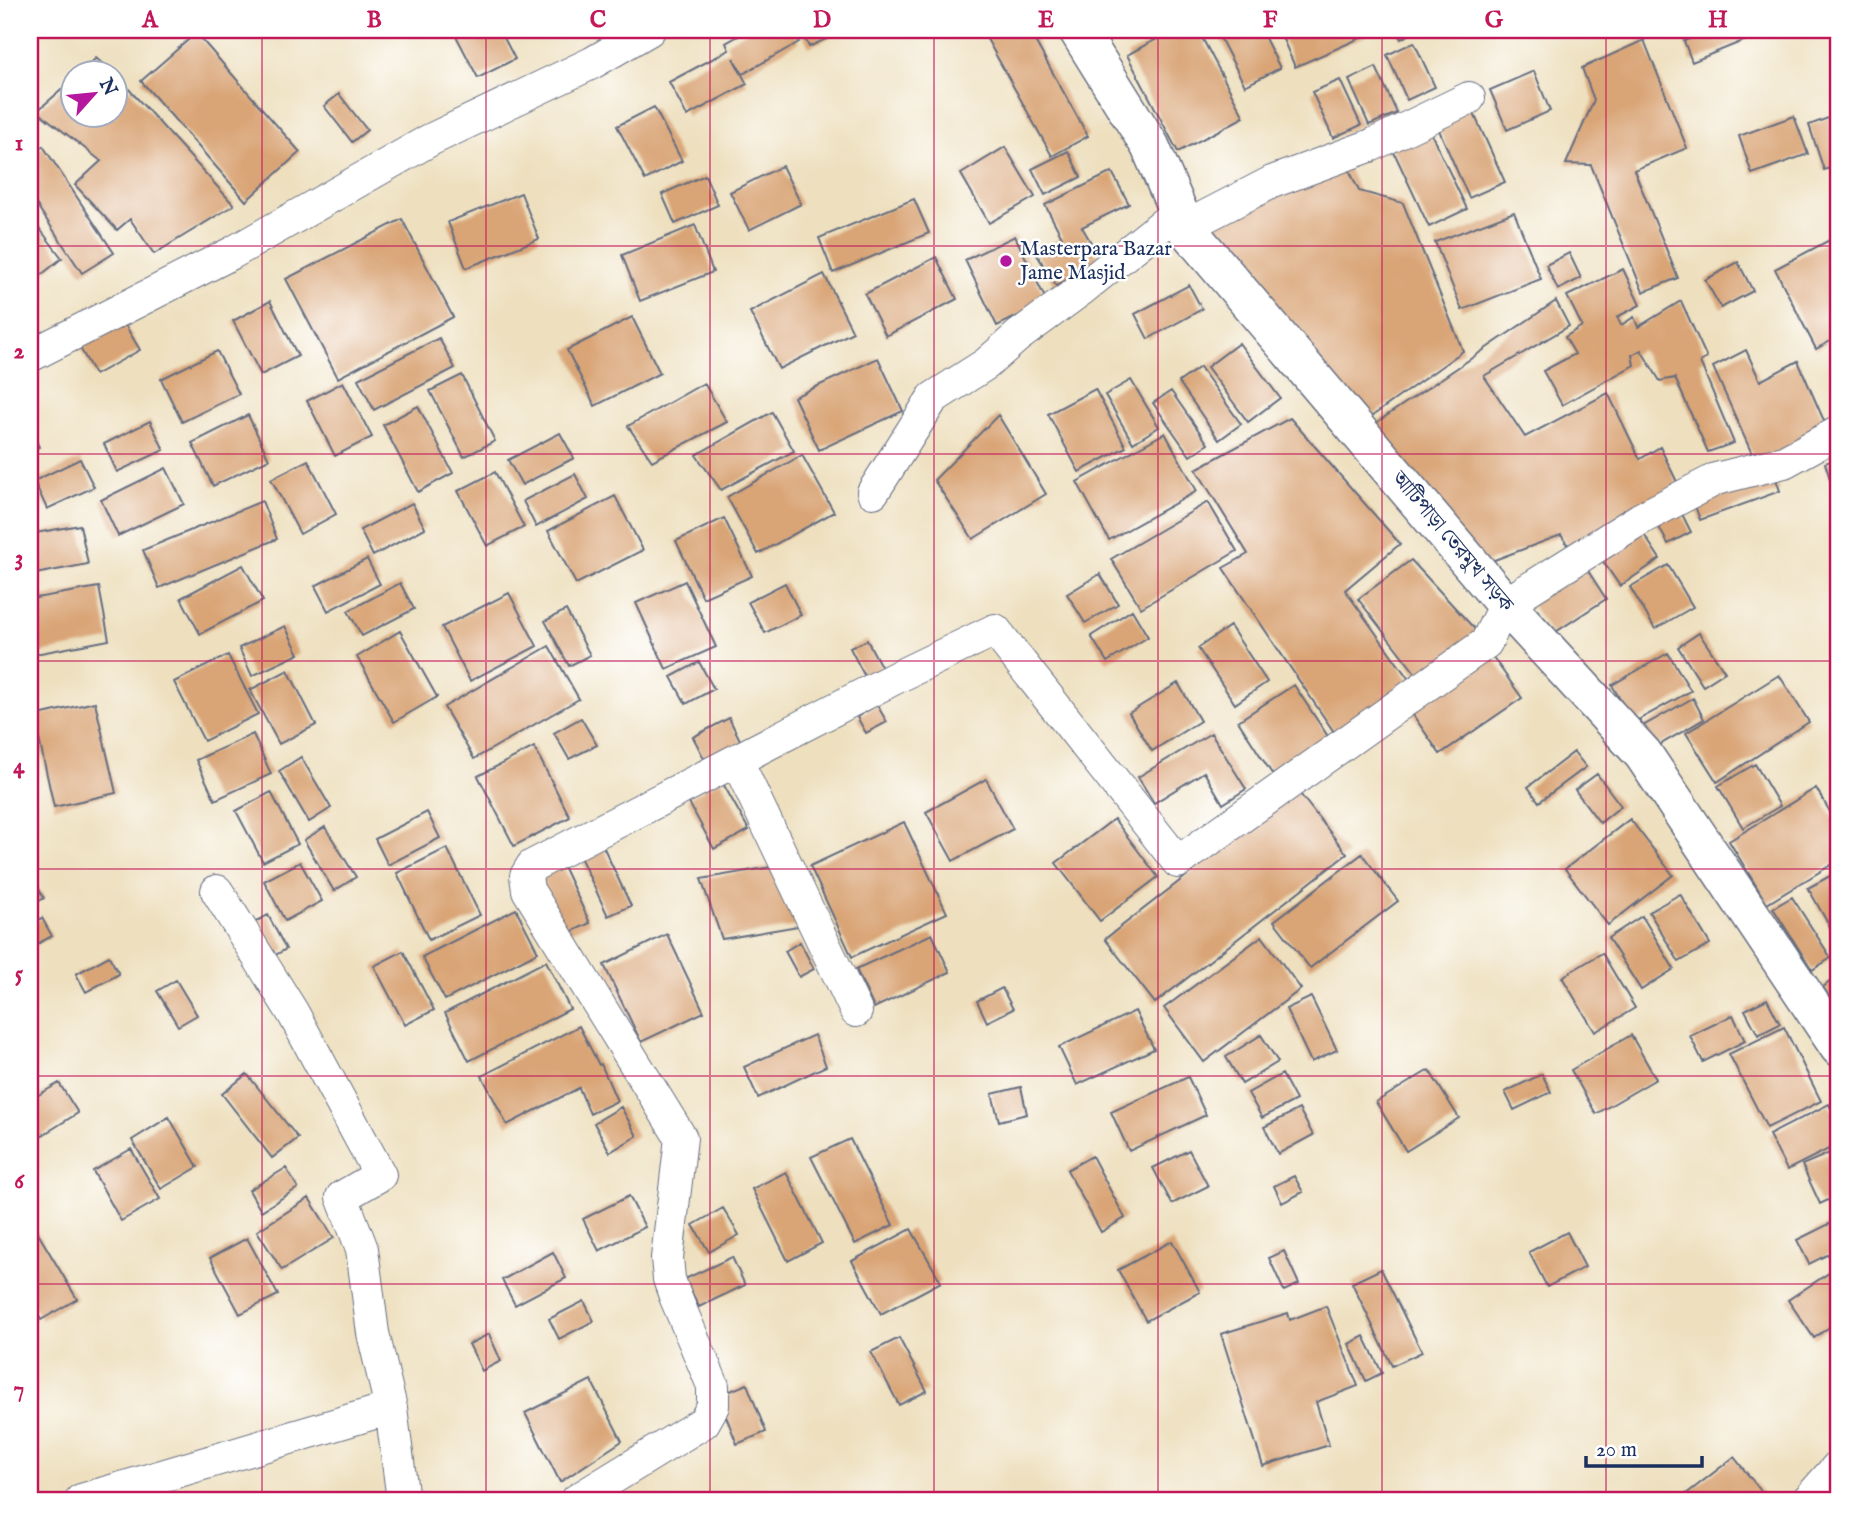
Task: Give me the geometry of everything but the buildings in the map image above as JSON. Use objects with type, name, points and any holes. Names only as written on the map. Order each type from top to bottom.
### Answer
[{"type":"main road","name":"আটিপাড়া তেরমুখ সড়ক","points":[[1078,30],[1150,146],[1182,219],[1505,604],[1643,754],[1839,1047]]},
{"type":"street","points":[[32,351],[232,253],[430,140],[592,63],[649,30]]},
{"type":"street","points":[[873,492],[933,398],[986,364],[1018,336],[1182,219],[1372,145],[1469,98]]},
{"type":"street","points":[[577,1500],[704,1422],[713,1406],[712,1386],[670,1279],[667,1258],[681,1138],[528,890],[526,876],[533,866],[899,676],[995,630],[1178,862],[1486,643],[1505,604],[1640,519],[1716,479],[1784,462],[1839,432]]},
{"type":"street","points":[[737,761],[856,1011]]},
{"type":"street","points":[[216,891],[293,1013],[380,1175],[342,1197],[362,1249],[373,1333],[391,1408],[403,1500]]},
{"type":"street","points":[[81,1500],[391,1408]]},
{"type":"street","points":[[1808,1500],[1839,1465]]},
{"type":"place","name":"Masterpara Bazar Jame Masjid","points":[[1006,261]]}]
